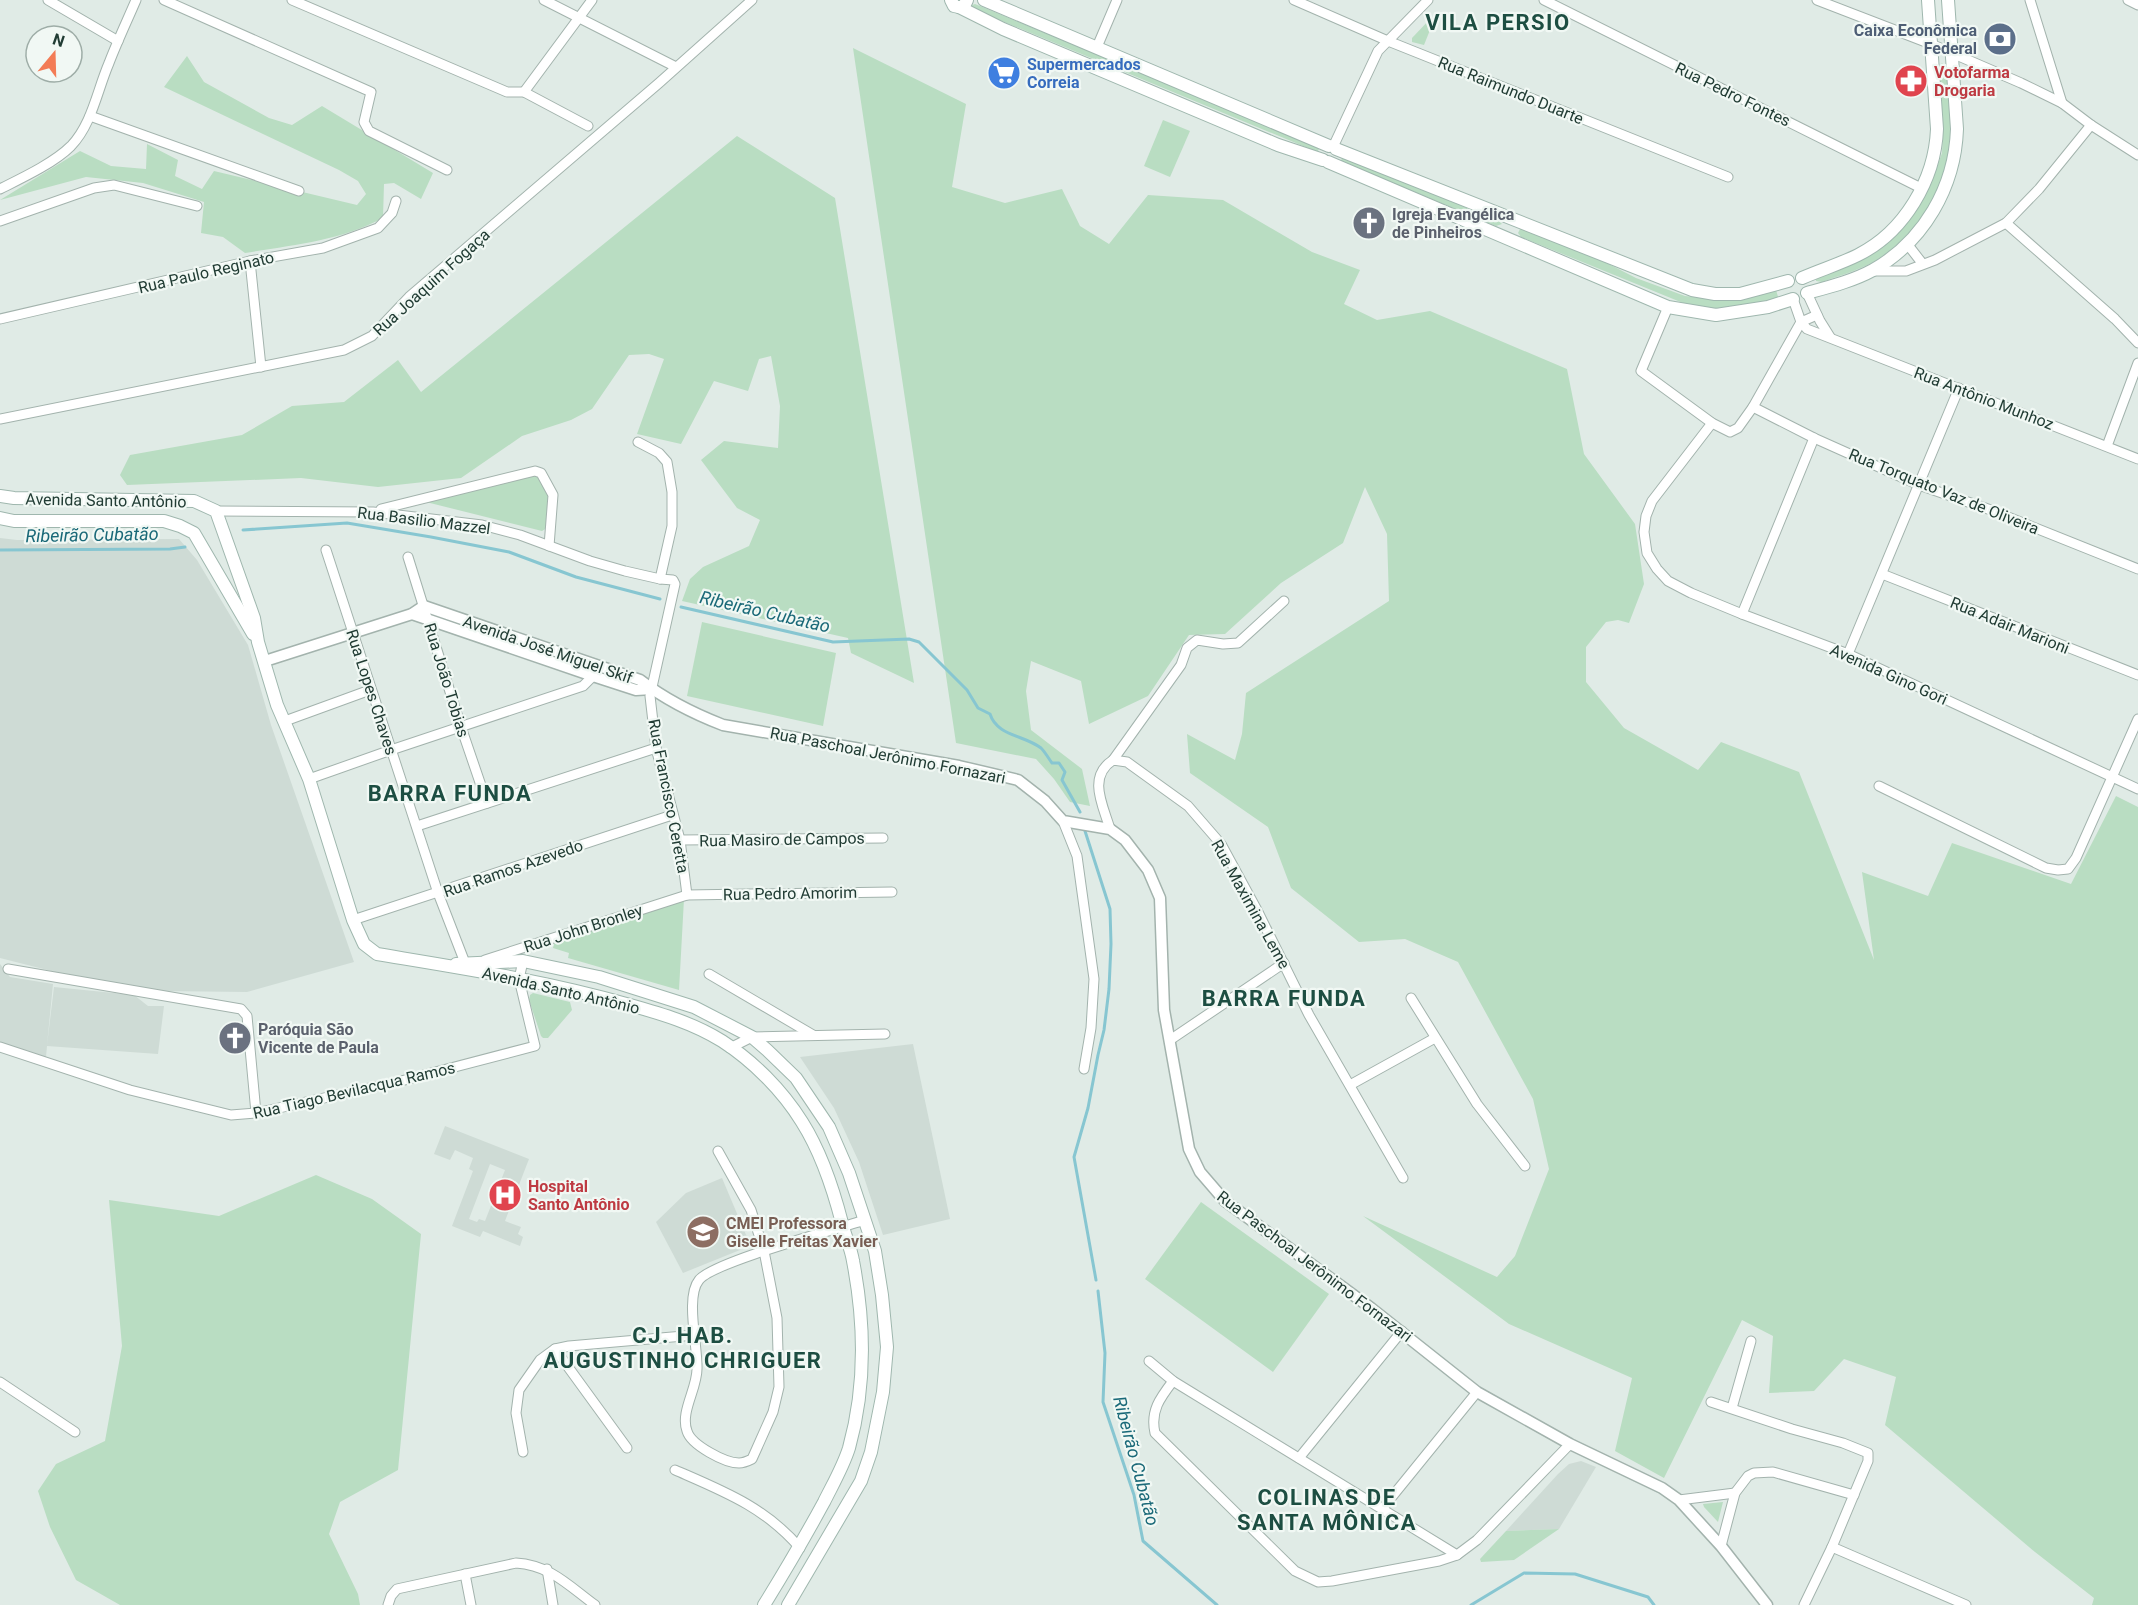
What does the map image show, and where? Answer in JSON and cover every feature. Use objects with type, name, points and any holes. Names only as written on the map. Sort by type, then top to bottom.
[{"type":"main road","points":[[939,0],[958,3],[1004,29],[1278,145],[1326,161],[1508,237],[1668,307],[1716,315],[1768,307],[1802,298],[1807,294],[1872,271],[1908,245],[1929,218],[1953,169],[1956,150],[1957,129],[1948,0]]},
{"type":"main road","points":[[984,0],[1515,221],[1692,290],[1715,294],[1740,294],[1788,281],[1794,277],[1802,278],[1857,255],[1878,243],[1896,227],[1910,208],[1933,164],[1937,146],[1928,0]]},
{"type":"main road","points":[[1326,161],[1333,161],[1337,157],[1333,147]]},
{"type":"main road","points":[[1508,237],[1515,221]]},
{"type":"main road","points":[[1802,278],[1808,286],[1807,294]]},
{"type":"main road","points":[[1788,281],[1786,292],[1792,299]]},
{"type":"main road","name":"Avenida Santo Antônio","points":[[0,496],[194,501],[216,511],[254,618],[258,642]]},
{"type":"main road","points":[[164,521],[165,501]]},
{"type":"main road","name":"Avenida Santo Antônio","points":[[0,518],[14,521],[164,521],[194,533],[258,642],[277,705],[309,779],[353,920],[364,944],[377,954],[446,966],[466,966],[594,995],[677,1019],[722,1041],[750,1063],[775,1085],[802,1122],[830,1183],[853,1260],[860,1313],[862,1358],[860,1397],[848,1450],[839,1473],[800,1548],[764,1605]]},
{"type":"main road","name":"Avenida Santo Antônio","points":[[466,966],[480,962],[523,961],[599,977],[682,1002],[752,1037],[796,1078],[829,1127],[849,1173],[875,1251],[887,1347],[883,1392],[871,1452],[861,1481],[788,1605]]},
{"type":"main road","points":[[830,1183],[849,1173]]},
{"type":"street","points":[[48,0],[118,41]]},
{"type":"street","points":[[1,187],[56,158],[70,147],[81,133],[90,116],[136,0]]},
{"type":"street","points":[[164,0],[371,92],[364,122],[369,131],[447,170]]},
{"type":"street","points":[[292,0],[507,92],[524,92],[588,126]]},
{"type":"street","points":[[544,0],[676,67]]},
{"type":"street","points":[[524,92],[592,0]]},
{"type":"street","name":"Rua Joaquim Fogaça","points":[[0,419],[344,350],[372,336],[409,297],[752,0]]},
{"type":"street","points":[[1097,47],[1117,0]]},
{"type":"street","name":"Rua Raimundo Duarte","points":[[1294,0],[1388,41],[1728,177]]},
{"type":"street","points":[[1333,147],[1378,51],[1428,0]]},
{"type":"street","name":"Rua Pedro Fontes","points":[[1544,0],[1922,188]]},
{"type":"street","points":[[1817,0],[1951,52],[2021,83],[2062,103],[2091,125],[2138,154]]},
{"type":"street","points":[[2030,0],[2062,103]]},
{"type":"street","points":[[2128,0],[2138,5]]},
{"type":"street","points":[[90,116],[298,191]]},
{"type":"street","points":[[1872,271],[1906,271],[1922,263],[1935,260],[2006,223],[2039,189],[2091,125]]},
{"type":"street","points":[[0,221],[94,188],[114,185],[196,206]]},
{"type":"street","name":"Rua Paulo Reginato","points":[[0,319],[250,261],[323,248],[378,228],[392,213],[396,201]]},
{"type":"street","points":[[2006,223],[2115,319],[2138,343]]},
{"type":"street","points":[[1908,245],[1922,263]]},
{"type":"street","points":[[250,261],[261,367]]},
{"type":"street","points":[[1807,294],[1830,337]]},
{"type":"street","points":[[1792,299],[1801,322]]},
{"type":"street","points":[[1668,307],[1641,371],[1726,431],[1734,431],[1753,407],[1801,322],[1817,315]]},
{"type":"street","name":"Rua Antônio Munhoz","points":[[1801,322],[1807,329],[2138,459]]},
{"type":"street","points":[[2107,446],[2138,363]]},
{"type":"street","points":[[1848,654],[1959,388]]},
{"type":"street","name":"Rua Torquato Vaz de Oliveira","points":[[1753,407],[1814,438],[1919,484],[2138,569]]},
{"type":"street","name":"Avenida Gino Gori","points":[[1712,423],[1652,501],[1646,516],[1644,532],[1647,553],[1668,581],[1742,614],[1848,654],[2138,789]]},
{"type":"street","points":[[1742,614],[1814,438]]},
{"type":"street","points":[[638,442],[659,453],[667,462],[672,492],[672,526],[660,579]]},
{"type":"street","points":[[373,512],[535,471],[541,474],[553,495],[549,546]]},
{"type":"street","name":"Rua Basilio Mazzel","points":[[216,511],[373,512],[482,525],[616,569],[660,579]]},
{"type":"street","name":"Rua Lopes Chaves","points":[[326,550],[438,893],[466,966]]},
{"type":"street","name":"Rua João Tobias","points":[[408,557],[461,727],[488,803]]},
{"type":"street","name":"Rua Adair Marioni","points":[[1882,574],[2138,675]]},
{"type":"street","name":"Rua Francisco Ceretta","points":[[660,579],[673,580],[675,584],[650,696],[656,748],[680,840],[687,895]]},
{"type":"street","points":[[1063,820],[1110,829],[1097,784],[1102,769],[1113,760],[1181,666],[1186,648],[1197,640],[1222,644],[1238,643],[1284,601]]},
{"type":"street","points":[[265,661],[412,614],[424,606]]},
{"type":"street","name":"Avenida José Miguel Skif","points":[[424,606],[640,680],[652,689]]},
{"type":"street","name":"Avenida José Miguel Skif","points":[[412,614],[636,690],[652,689]]},
{"type":"street","points":[[309,779],[583,686],[598,666]]},
{"type":"street","name":"Rua Paschoal Jerônimo Fornazari","points":[[652,689],[668,701],[723,725],[959,766],[1018,780],[1045,801],[1063,820]]},
{"type":"street","points":[[285,721],[370,690]]},
{"type":"street","points":[[1879,786],[2046,868],[2068,869],[2076,858],[2138,720]]},
{"type":"street","points":[[417,826],[656,748]]},
{"type":"street","name":"Rua Maximina Leme","points":[[1113,760],[1126,762],[1188,806],[1221,844],[1309,1015],[1403,1178]]},
{"type":"street","name":"Rua Ramos Azevedo","points":[[353,920],[672,815]]},
{"type":"street","points":[[1063,820],[1077,856],[1094,979],[1091,1028],[1084,1069]]},
{"type":"street","name":"Rua Paschoal Jerônimo Fornazari","points":[[1110,829],[1125,840],[1148,870],[1160,898],[1164,1010],[1189,1149],[1200,1172],[1225,1201],[1402,1331],[1478,1392],[1570,1444],[1662,1488],[1679,1500],[1721,1546],[1767,1605]]},
{"type":"street","name":"Rua Masiro de Campos","points":[[680,840],[883,838]]},
{"type":"street","name":"Rua Pedro Amorim","points":[[687,895],[892,892]]},
{"type":"street","name":"Rua John Bronley","points":[[480,962],[687,895]]},
{"type":"street","points":[[519,979],[523,961]]},
{"type":"street","points":[[1170,1040],[1284,963]]},
{"type":"street","points":[[8,969],[241,1010],[247,1016],[256,1113]]},
{"type":"street","points":[[709,974],[813,1035]]},
{"type":"street","name":"Rua Tiago Bevilacqua Ramos","points":[[0,1047],[130,1090],[191,1107],[231,1115],[256,1113],[401,1081],[535,1046],[519,979]]},
{"type":"street","points":[[1411,998],[1478,1104],[1525,1166]]},
{"type":"street","points":[[730,1048],[752,1037],[885,1034]]},
{"type":"street","points":[[1350,1085],[1435,1038]]},
{"type":"street","points":[[717,1151],[751,1210],[764,1251],[777,1318],[779,1366],[778,1387],[772,1412],[752,1459],[736,1463],[708,1451],[690,1439],[685,1422],[697,1370],[693,1293],[698,1280],[707,1273],[764,1251],[865,1220]]},
{"type":"street","points":[[1299,1458],[1402,1331]]},
{"type":"street","points":[[523,1452],[516,1413],[519,1390],[540,1360],[555,1349],[695,1335]]},
{"type":"street","points":[[1732,1408],[1751,1341]]},
{"type":"street","points":[[555,1349],[627,1448]]},
{"type":"street","points":[[1149,1361],[1173,1381],[1457,1555]]},
{"type":"street","points":[[1173,1381],[1155,1407],[1153,1422],[1155,1433],[1295,1571],[1318,1582],[1439,1561],[1457,1555],[1477,1540],[1570,1444]]},
{"type":"street","points":[[0,1382],[75,1432]]},
{"type":"street","points":[[1382,1509],[1478,1392]]},
{"type":"street","points":[[1711,1402],[1866,1450],[1869,1456],[1832,1547],[1804,1605]]},
{"type":"street","points":[[675,1470],[724,1491],[758,1509],[784,1530],[800,1548]]},
{"type":"street","points":[[1721,1546],[1735,1492],[1748,1476],[1773,1472],[1854,1495]]},
{"type":"street","points":[[1679,1500],[1735,1492]]},
{"type":"street","points":[[1832,1547],[1966,1605]]},
{"type":"street","points":[[388,1605],[397,1589],[516,1563],[531,1564],[547,1569],[595,1605]]},
{"type":"street","points":[[547,1569],[553,1605]]},
{"type":"street","points":[[465,1574],[471,1605]]},
{"type":"shaded area","points":[[0,538],[17,540],[179,539],[197,560],[248,645],[271,725],[354,962],[247,992],[160,991],[75,977],[0,958]]},
{"type":"shaded area","points":[[0,964],[10,977],[53,984],[47,1045],[54,987],[134,995],[148,1006],[164,1006],[158,1054],[47,1046],[46,1057],[0,1042]]},
{"type":"shaded area","points":[[913,1044],[950,1219],[883,1235],[859,1162],[834,1108],[800,1057]]},
{"type":"shaded area","name":"Hospital Santo Antônio","points":[[445,1126],[529,1159],[505,1221],[521,1227],[518,1234],[523,1237],[520,1246],[483,1231],[480,1237],[452,1226],[473,1171],[469,1169],[473,1158],[455,1150],[450,1160],[434,1154]],"holes":[[[490,1164],[505,1170],[485,1221],[479,1219],[477,1222],[469,1219]]]},
{"type":"shaded area","name":"CMEI Professora Giselle Freitas Xavier","points":[[722,1178],[749,1242],[740,1250],[683,1273],[656,1222],[686,1193]]},
{"type":"shaded area","points":[[1581,1461],[1596,1467],[1559,1529],[1506,1531],[1558,1474],[1569,1464]]},
{"type":"green space","points":[[975,4],[1320,147],[1318,151],[1315,151],[973,9],[972,5]]},
{"type":"green space","points":[[1431,18],[1434,20],[1424,45],[1412,42],[1412,38]]},
{"type":"green space","points":[[853,48],[966,104],[952,187],[1005,203],[1062,189],[1080,226],[1109,244],[1148,195],[1223,200],[1312,252],[1360,270],[1344,304],[1377,320],[1430,311],[1567,369],[1584,454],[1635,524],[1644,584],[1629,623],[1618,620],[1606,622],[1586,647],[1586,682],[1624,728],[1698,770],[1721,742],[1799,772],[1874,960],[1862,872],[1928,896],[1952,843],[2071,884],[2116,796],[2138,807],[2138,1605],[2092,1605],[2094,1598],[2035,1552],[1885,1425],[1896,1377],[1844,1359],[1814,1391],[1769,1393],[1773,1336],[1742,1320],[1664,1478],[1615,1451],[1632,1378],[1509,1324],[1363,1216],[1497,1277],[1515,1256],[1549,1169],[1533,1099],[1458,962],[1405,939],[1359,942],[1291,888],[1268,827],[1190,773],[1187,734],[1235,760],[1242,734],[1246,693],[1389,601],[1387,534],[1365,487],[1343,543],[1281,583],[1225,634],[1189,635],[1148,696],[1089,724],[1081,681],[1031,661],[1026,691],[1031,730],[1082,769],[1090,806],[1070,802],[1036,759],[956,743]]},
{"type":"green space","points":[[187,56],[204,82],[269,118],[292,125],[322,106],[433,173],[421,199],[394,183],[384,184],[383,218],[367,226],[333,237],[245,253],[223,237],[201,233],[204,202],[143,183],[86,177],[0,200],[80,151],[111,166],[146,169],[147,144],[178,160],[175,176],[202,189],[214,171],[357,205],[366,194],[358,181],[164,87]]},
{"type":"green space","points":[[1942,63],[1946,66],[1949,91],[1950,142],[1942,181],[1928,209],[1909,233],[1886,254],[1854,271],[1822,282],[1816,281],[1816,277],[1859,259],[1920,203],[1932,181],[1942,153],[1943,135],[1938,67]]},
{"type":"green space","points":[[1163,120],[1190,131],[1170,177],[1144,166]]},
{"type":"green space","points":[[737,136],[835,198],[914,683],[851,653],[848,638],[682,601],[690,579],[703,567],[749,546],[760,520],[737,508],[701,460],[724,441],[778,448],[780,406],[771,356],[759,359],[748,391],[714,381],[681,444],[637,434],[664,359],[649,354],[629,355],[592,409],[571,420],[522,436],[461,478],[378,487],[301,478],[127,485],[120,475],[130,455],[242,435],[292,406],[344,402],[398,360],[421,392]]},
{"type":"green space","points":[[1342,157],[1502,224],[1496,226],[1341,161]]},
{"type":"green space","points":[[1524,228],[1597,258],[1636,278],[1685,296],[1721,300],[1776,290],[1779,300],[1716,309],[1683,303],[1521,237],[1518,233]]},
{"type":"green space","points":[[530,474],[544,483],[549,497],[547,528],[542,531],[426,502],[498,485]]},
{"type":"green space","points":[[702,622],[836,653],[823,726],[687,696]]},
{"type":"green space","points":[[684,899],[679,990],[568,958],[569,953],[553,948],[555,940]]},
{"type":"green space","points":[[533,993],[570,1002],[572,1010],[548,1038],[541,1036],[529,1000]]},
{"type":"green space","points":[[316,1175],[372,1199],[421,1234],[398,1470],[340,1502],[329,1534],[358,1594],[360,1605],[120,1605],[76,1580],[50,1527],[38,1491],[56,1464],[105,1441],[122,1346],[109,1200],[219,1216]]},
{"type":"green space","points":[[1201,1202],[1329,1294],[1273,1372],[1145,1279]]},
{"type":"green space","points":[[1723,1502],[1718,1522],[1703,1504]]},
{"type":"green space","points":[[1559,1529],[1514,1560],[1481,1562],[1480,1559],[1506,1531]]},
{"type":"waterway","name":"Ribeirão Cubatão","points":[[243,530],[347,523],[509,552],[576,577],[660,599]]},
{"type":"waterway","name":"Ribeirão Cubatão","points":[[0,550],[185,547]]},
{"type":"waterway","name":"Ribeirão Cubatão","points":[[681,607],[833,642],[909,639],[919,642],[967,690],[978,708],[990,714],[999,727],[1041,748],[1052,763],[1059,763],[1065,772],[1062,780],[1080,812]]},
{"type":"waterway","points":[[1085,831],[1110,909],[1111,944],[1104,1030],[1088,1108],[1074,1157],[1096,1280]]},
{"type":"waterway","name":"Ribeirão Cubatão","points":[[1098,1291],[1105,1353],[1103,1402],[1134,1495],[1143,1541],[1217,1605]]},
{"type":"waterway","name":"Ribeirão Cubatão","points":[[1471,1605],[1524,1573],[1575,1574],[1648,1597],[1654,1605]]},
{"type":"place","name":"Caixa Econômica Federal","points":[[2000,39]]},
{"type":"place","name":"Supermercados Correia","points":[[1004,73]]},
{"type":"place","name":"Votofarma Drogaria","points":[[1911,81]]},
{"type":"place","name":"Igreja Evangélica de Pinheiros","points":[[1369,223]]},
{"type":"place","name":"Paróquia São Vicente de Paula","points":[[235,1038]]},
{"type":"place","name":"Hospital Santo Antônio","points":[[505,1195]]},
{"type":"place","name":"CMEI Professora Giselle Freitas Xavier","points":[[703,1232]]},
{"type":"district","name":"VILA PERSIO","points":[[1498,22]]},
{"type":"district","name":"BARRA FUNDA","points":[[450,793]]},
{"type":"district","name":"BARRA FUNDA","points":[[1284,998]]},
{"type":"district","name":"CJ. HAB. AUGUSTINHO CHRIGUER","points":[[683,1348]]},
{"type":"district","name":"COLINAS DE SANTA MÔNICA","points":[[1327,1510]]}]
